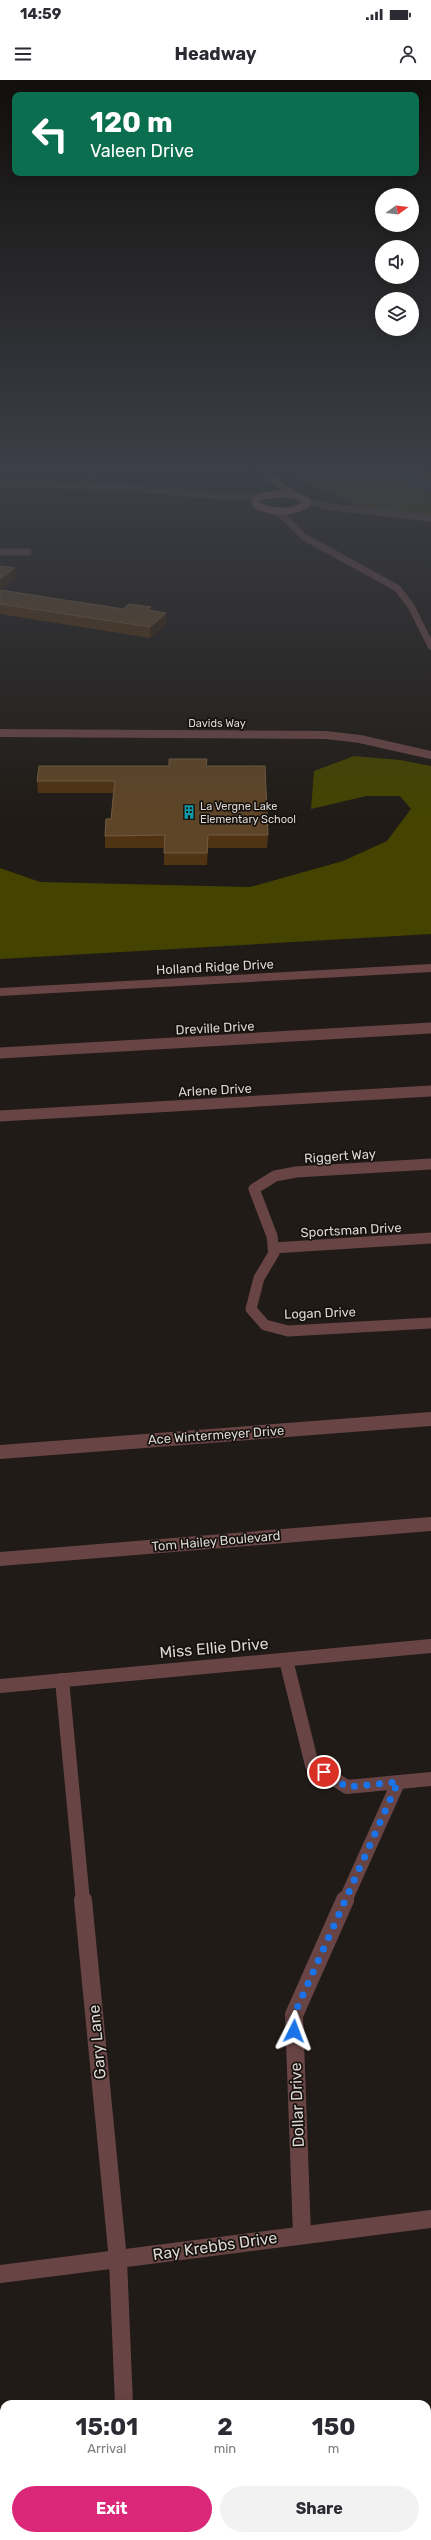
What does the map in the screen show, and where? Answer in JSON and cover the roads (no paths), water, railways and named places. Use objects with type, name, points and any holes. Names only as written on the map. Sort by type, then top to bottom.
[{"type":"street","points":[[393,586],[397,588],[411,606],[431,646]]},
{"type":"street","name":"Davids Way","points":[[0,733],[326,735],[360,739],[431,755]]},
{"type":"street","name":"Holland Ridge Drive","points":[[0,992],[431,968]]},
{"type":"street","name":"Dreville Drive","points":[[0,1053],[431,1028]]},
{"type":"street","name":"Arlene Drive","points":[[0,1116],[431,1091]]},
{"type":"street","name":"Riggert Way","points":[[273,1248],[273,1237],[255,1202],[254,1189],[275,1176],[296,1172],[431,1164]]},
{"type":"street","name":"Sportsman Drive","points":[[273,1248],[431,1238]]},
{"type":"street","name":"Logan Drive","points":[[273,1248],[274,1254],[264,1268],[253,1294],[251,1310],[265,1325],[288,1331],[431,1323]]},
{"type":"street","name":"Ace Wintermeyer Drive","points":[[0,1452],[431,1419]]},
{"type":"street","name":"Tom Hailey Boulevard","points":[[0,1559],[431,1524]]},
{"type":"street","name":"Miss Ellie Drive","points":[[0,1686],[431,1646]]},
{"type":"street","points":[[286,1660],[312,1765],[347,1787],[431,1779]]},
{"type":"street","name":"Gary Lane","points":[[62,1680],[118,2260],[124,2400]]},
{"type":"street","name":"Dollar Drive","points":[[302,2235],[294,2015],[398,1782]]},
{"type":"street","name":"Ray Krebbs Drive","points":[[0,2274],[431,2220]]},
{"type":"place","name":"La Vergne Lake Elementary School","points":[[189,812]]}]
